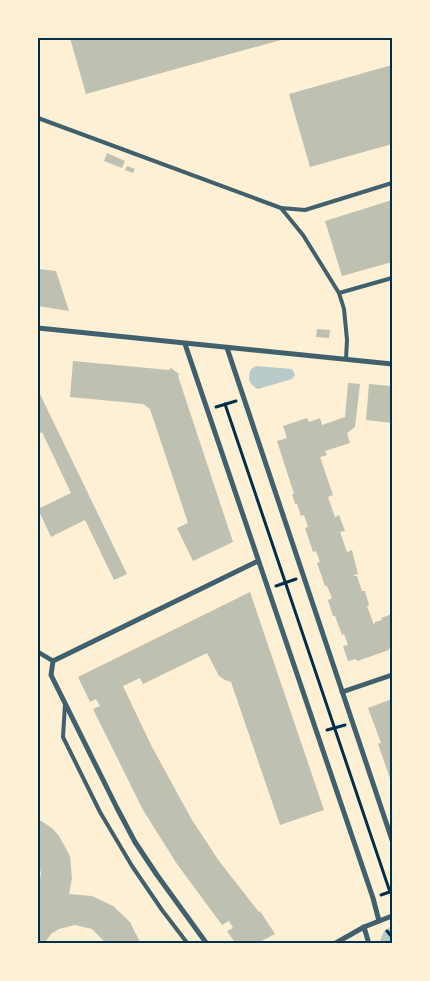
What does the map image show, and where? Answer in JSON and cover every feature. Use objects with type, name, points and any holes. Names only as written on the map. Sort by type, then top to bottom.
[{"type":"street","points":[[38,328],[392,364]]},
{"type":"street","points":[[185,344],[373,898],[379,921]]},
{"type":"street","points":[[228,348],[392,840]]},
{"type":"street","points":[[53,661],[258,561]]},
{"type":"street","points":[[38,652],[53,661]]},
{"type":"street","points":[[53,661],[51,675],[135,842],[207,944]]},
{"type":"street","points":[[342,692],[392,675]]},
{"type":"street","points":[[334,944],[364,927],[392,916]]},
{"type":"street","points":[[364,927],[368,944]]},
{"type":"lane","points":[[38,118],[281,208],[305,210],[392,183]]},
{"type":"lane","points":[[281,208],[303,235],[339,293],[344,309],[347,340],[346,360]]},
{"type":"lane","points":[[339,293],[392,278]]},
{"type":"lane","points":[[65,704],[63,737],[100,812],[132,866],[188,944]]},
{"type":"path","points":[[213,408],[238,400]]},
{"type":"path","points":[[225,404],[391,892],[377,896]]},
{"type":"path","points":[[273,587],[299,578]]},
{"type":"path","points":[[322,732],[348,724]]},
{"type":"path","points":[[387,931],[392,937]]},
{"type":"shaded area","points":[[256,366],[292,369],[295,375],[292,379],[258,389],[251,383],[249,378],[251,369]]},
{"type":"shaded area","points":[[392,926],[392,943],[379,943],[384,931]]},
{"type":"building","points":[[70,38],[288,38],[86,94]]},
{"type":"building","points":[[392,65],[392,144],[310,167],[289,94]]},
{"type":"building","points":[[107,153],[125,161],[122,168],[104,161]]},
{"type":"building","points":[[127,166],[135,169],[133,173],[125,170]]},
{"type":"building","points":[[392,200],[392,262],[342,276],[325,221]]},
{"type":"building","points":[[38,269],[56,271],[69,311],[38,306]]},
{"type":"building","points":[[317,329],[330,330],[329,338],[316,337]]},
{"type":"building","points":[[73,361],[169,370],[171,368],[179,374],[178,376],[233,542],[193,561],[177,528],[188,523],[150,409],[143,404],[70,397]]},
{"type":"building","points":[[348,383],[360,384],[355,427],[347,433],[350,443],[325,451],[327,455],[320,457],[333,495],[328,497],[335,517],[339,515],[345,531],[340,532],[347,552],[352,550],[358,574],[354,576],[357,576],[362,591],[365,591],[369,605],[367,606],[374,625],[375,622],[382,620],[381,618],[392,614],[392,647],[389,650],[357,661],[356,659],[348,661],[343,646],[348,645],[335,616],[333,616],[328,600],[332,598],[327,586],[325,586],[317,563],[320,562],[316,551],[313,552],[305,528],[308,527],[304,515],[301,516],[297,504],[295,504],[292,494],[294,494],[277,441],[287,438],[283,426],[307,418],[309,422],[320,418],[322,425],[345,417]]},
{"type":"building","points":[[369,384],[392,386],[392,423],[366,420]]},
{"type":"building","points":[[38,390],[127,574],[114,580],[85,520],[51,537],[38,509],[71,493],[42,432],[38,434]]},
{"type":"building","points":[[250,592],[324,810],[280,825],[231,682],[219,676],[207,653],[143,684],[140,678],[123,686],[151,745],[192,820],[219,861],[260,911],[275,934],[256,944],[236,944],[227,931],[233,928],[229,921],[222,925],[177,864],[143,810],[93,709],[100,706],[96,699],[90,702],[78,677]]},
{"type":"building","points":[[392,699],[392,784],[378,744],[381,743],[368,708]]},
{"type":"building","points":[[38,819],[52,828],[59,836],[70,856],[72,878],[69,894],[92,896],[113,906],[130,922],[141,944],[107,944],[92,929],[75,925],[59,929],[51,934],[44,944],[38,944],[38,889],[41,874],[38,859]]}]
